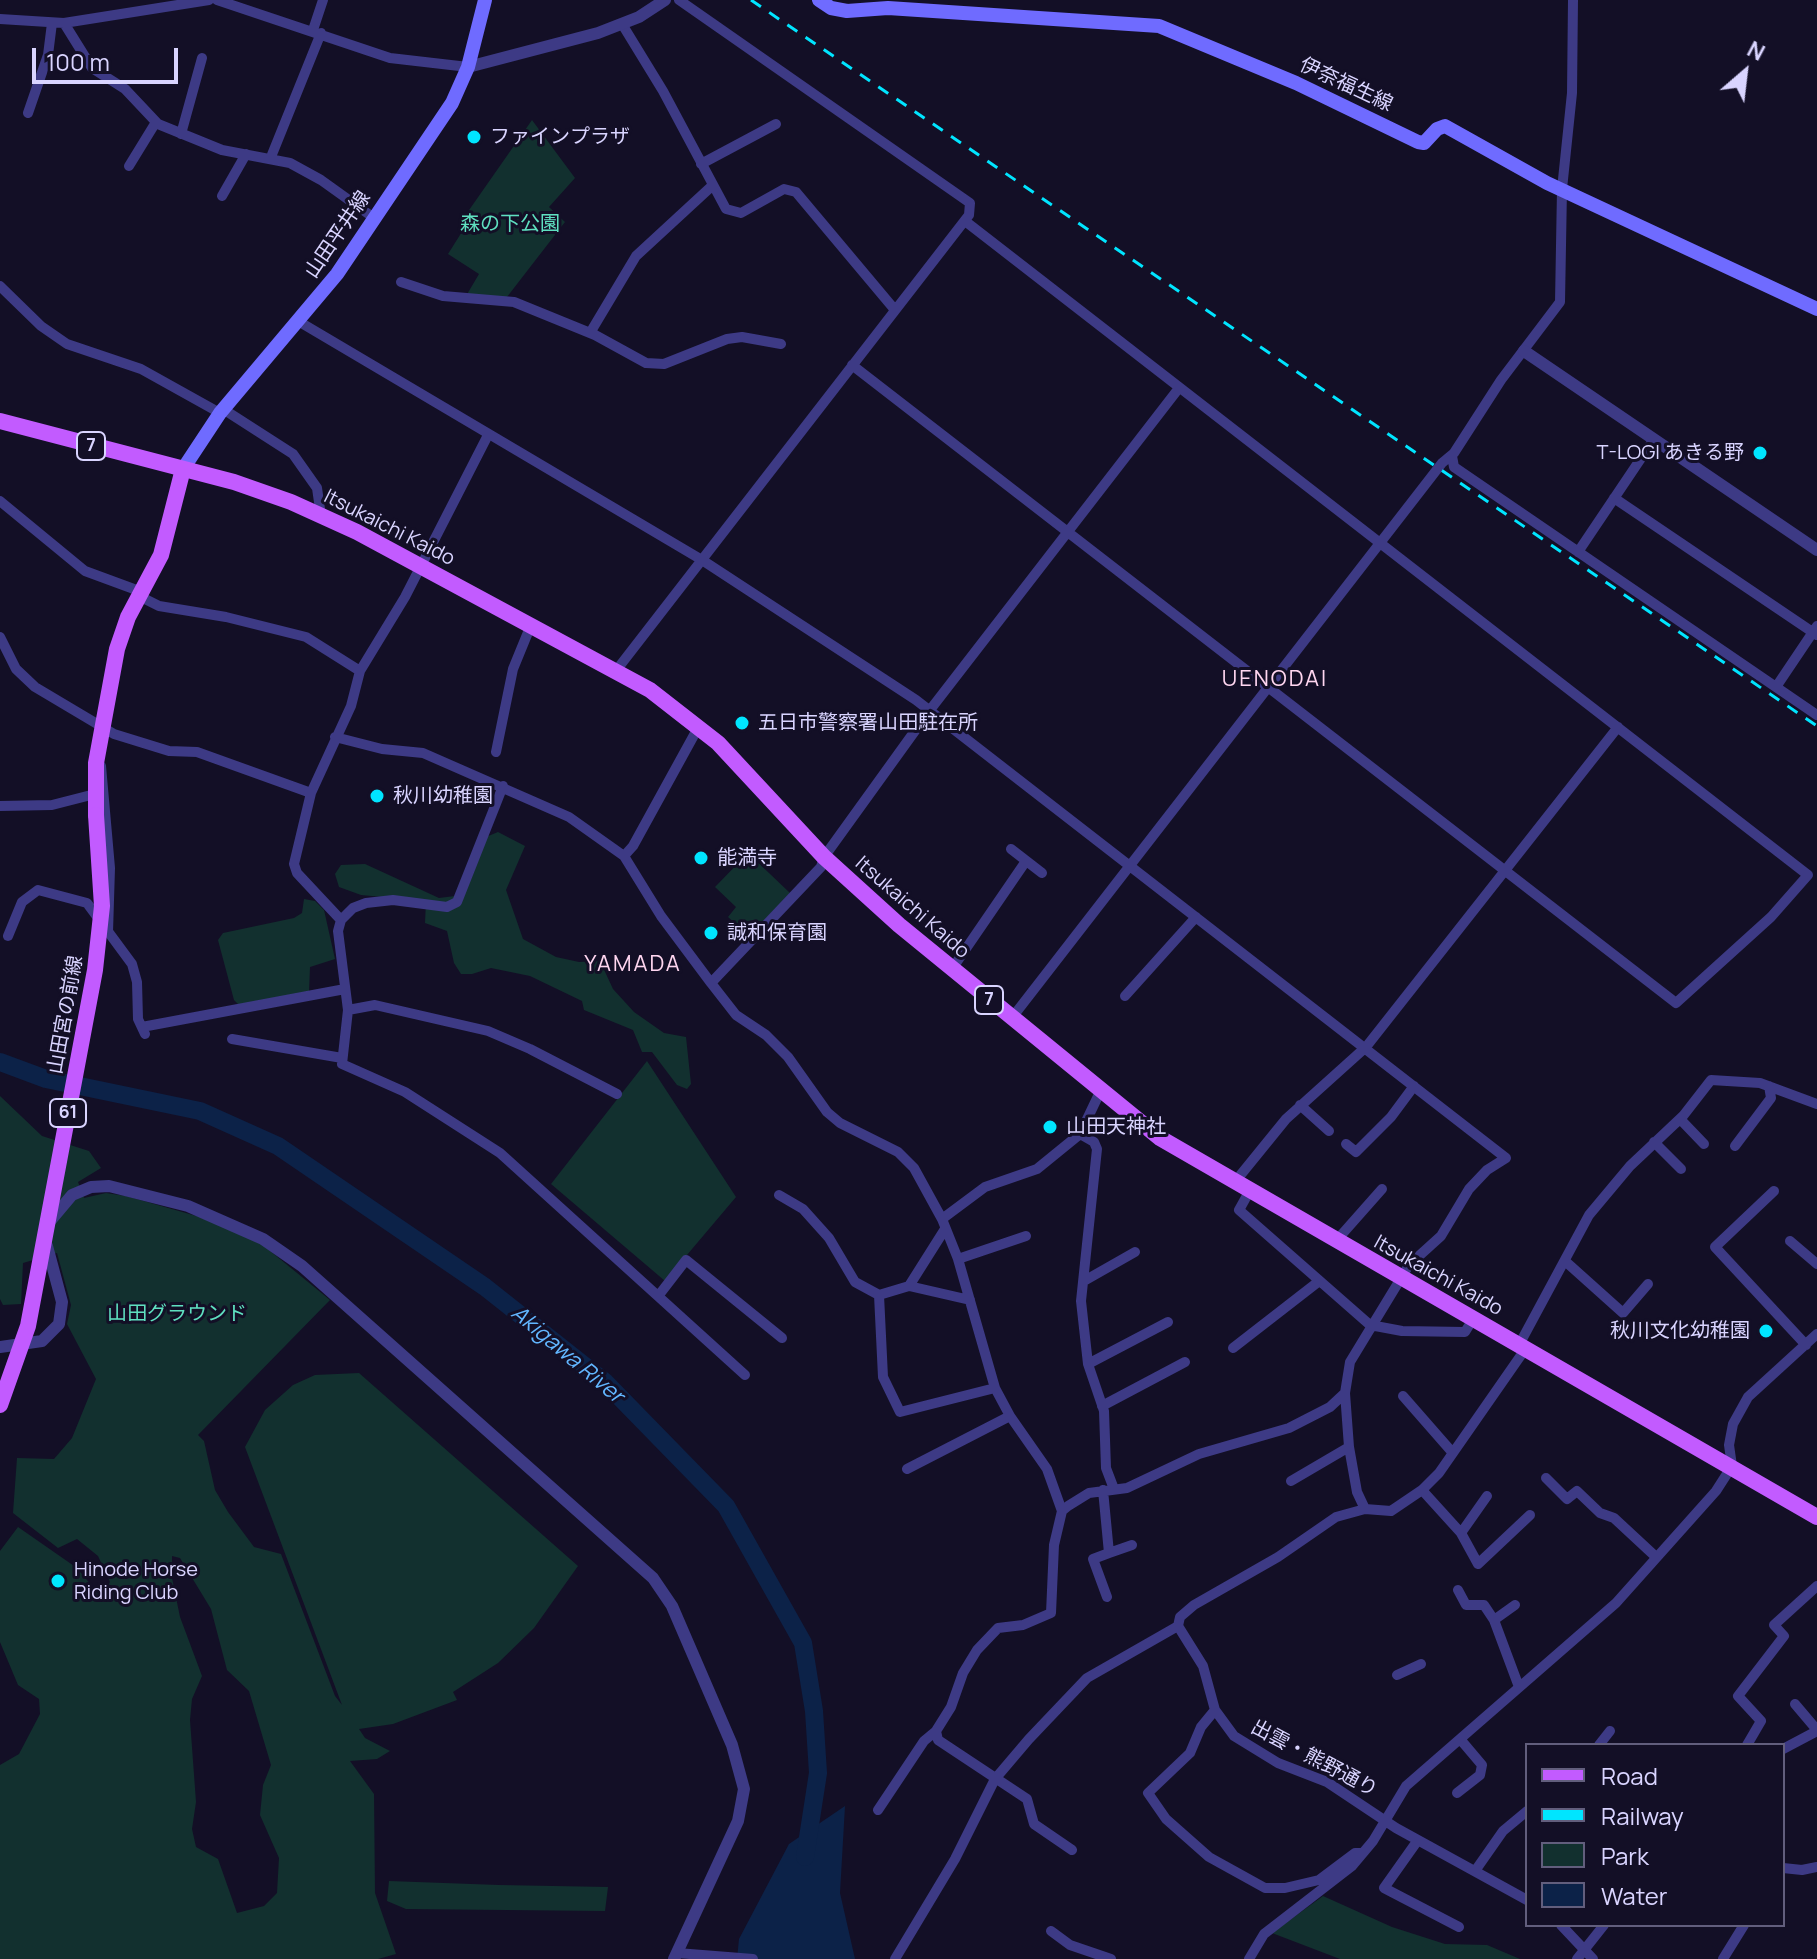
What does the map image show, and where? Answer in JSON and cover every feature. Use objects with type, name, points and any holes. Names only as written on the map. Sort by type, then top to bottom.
[{"type":"main road","name":"山田平井線","points":[[183,469],[222,411],[337,274],[452,103],[468,67],[485,0]]},
{"type":"main road","name":"伊奈福生線","points":[[819,0],[831,8],[847,11],[888,8],[1159,26],[1319,93],[1418,142],[1424,143],[1437,129],[1445,126],[1562,189],[1817,309]]},
{"type":"main road","name":"Itsukaichi Kaido","points":[[0,421],[259,490],[321,516],[420,565],[650,690],[699,726],[824,857],[1011,1019],[1160,1138],[1817,1517]]},
{"type":"main road","name":"61","points":[[95,794],[101,726],[120,638],[161,555],[183,469]]},
{"type":"main road","name":"山田宮の前線","points":[[0,1405],[28,1326],[98,955],[102,896],[95,794]]},
{"type":"street","points":[[0,19],[64,23],[209,0]]},
{"type":"street","points":[[217,0],[390,58],[468,67],[546,48],[622,24],[665,0]]},
{"type":"street","points":[[271,157],[317,32],[323,0]]},
{"type":"street","points":[[615,672],[965,221],[970,203],[679,0]]},
{"type":"street","points":[[1011,1019],[1380,543],[1452,456],[1562,297],[1562,189],[1572,93],[1573,0]]},
{"type":"street","points":[[28,113],[48,55],[52,23]]},
{"type":"street","points":[[64,23],[92,68],[125,89],[156,122],[222,150],[271,157],[321,180],[374,218]]},
{"type":"street","points":[[622,24],[726,209],[741,213],[784,189],[796,192],[895,310]]},
{"type":"street","points":[[181,134],[202,58]]},
{"type":"street","points":[[129,166],[156,122]]},
{"type":"street","points":[[701,164],[776,124]]},
{"type":"street","points":[[222,196],[246,154]]},
{"type":"street","points":[[590,333],[636,256],[713,185]]},
{"type":"street","points":[[852,365],[1676,1003],[1771,917],[1808,875],[965,221]]},
{"type":"street","points":[[401,282],[443,296],[514,302],[590,333],[646,363],[664,364],[727,339],[742,337],[781,344]]},
{"type":"street","points":[[0,286],[41,326],[67,344],[141,369],[222,411],[293,454],[317,488],[321,516]]},
{"type":"street","points":[[298,321],[702,560],[930,710],[1506,1158],[1487,1170],[1465,1193],[1441,1236],[1424,1248],[1400,1277],[1350,1362],[1345,1393],[1349,1447],[1357,1492],[1365,1509]]},
{"type":"street","points":[[1524,351],[1816,548]]},
{"type":"street","points":[[711,983],[821,867],[824,857],[930,710],[1179,388]]},
{"type":"street","points":[[341,920],[297,873],[294,864],[311,793],[351,706],[360,671],[405,597],[488,435]]},
{"type":"street","points":[[1578,552],[1654,439]]},
{"type":"street","points":[[1452,456],[1454,467],[1817,715]]},
{"type":"street","points":[[1614,498],[1816,631],[1776,687]]},
{"type":"street","points":[[0,501],[85,571],[140,594],[159,606],[226,617],[306,637],[360,671]]},
{"type":"street","points":[[496,752],[513,669],[531,625]]},
{"type":"street","points":[[0,637],[16,669],[35,687],[101,726],[169,751],[197,752],[311,793]]},
{"type":"street","points":[[624,856],[633,846],[699,726]]},
{"type":"street","points":[[1473,1319],[1465,1332],[1402,1331],[1370,1325],[1239,1210],[1242,1188],[1262,1146],[1300,1105],[1366,1047],[1618,727]]},
{"type":"street","points":[[335,737],[382,749],[423,753],[569,817],[624,856],[661,916],[736,1015],[766,1035],[788,1057],[827,1112],[907,1160],[944,1224],[958,1259],[995,1388],[1010,1416],[1047,1469],[1062,1511],[1054,1545],[1051,1613],[1023,1625],[998,1628],[991,1634],[963,1673],[951,1707],[936,1731],[924,1741],[878,1810]]},
{"type":"street","points":[[96,763],[103,767],[106,800],[110,868],[108,933]]},
{"type":"street","points":[[503,786],[457,902],[447,907],[393,900],[366,903],[353,908],[341,920],[338,931],[348,1010],[343,1067],[405,1092],[500,1153],[745,1375]]},
{"type":"street","points":[[0,806],[52,805],[95,794]]},
{"type":"street","points":[[1011,849],[1042,873]]},
{"type":"street","points":[[952,969],[1026,861]]},
{"type":"street","points":[[8,936],[22,902],[38,890],[87,903],[132,964],[144,1030],[345,989]]},
{"type":"street","points":[[1125,996],[1196,917]]},
{"type":"street","points":[[348,1010],[375,1005],[488,1031],[617,1094]]},
{"type":"street","points":[[232,1039],[342,1058]]},
{"type":"street","points":[[895,1959],[955,1859],[995,1779],[1087,1678],[1178,1626],[1180,1617],[1194,1605],[1278,1557],[1336,1517],[1365,1509],[1391,1511],[1422,1490],[1452,1452],[1522,1346],[1589,1215],[1630,1166],[1680,1119],[1711,1080],[1769,1086],[1817,1104]]},
{"type":"street","points":[[1346,1144],[1356,1152],[1391,1117],[1414,1086]]},
{"type":"street","points":[[1735,1146],[1771,1098],[1769,1086]]},
{"type":"street","points":[[909,1286],[944,1224],[985,1187],[1037,1169],[1080,1134],[1100,1092]]},
{"type":"street","points":[[1300,1105],[1329,1131]]},
{"type":"street","points":[[1680,1119],[1704,1144]]},
{"type":"street","points":[[1080,1134],[1094,1142],[1097,1149],[1081,1301],[1088,1364],[1102,1406],[1109,1489],[1109,1553]]},
{"type":"street","points":[[1654,1142],[1681,1169]]},
{"type":"street","points":[[0,1347],[42,1341],[59,1324],[62,1302],[49,1263],[47,1237],[53,1215],[72,1195],[91,1187],[109,1186],[188,1206],[263,1239],[302,1266],[640,1565],[672,1606],[732,1745],[744,1789],[738,1821],[679,1955],[753,1959]]},
{"type":"street","points":[[1336,1241],[1382,1189]]},
{"type":"street","points":[[1774,1191],[1715,1247],[1806,1345]]},
{"type":"street","points":[[779,1195],[803,1209],[829,1238],[855,1282],[879,1295],[909,1286],[970,1300]]},
{"type":"street","points":[[958,1259],[1026,1236]]},
{"type":"street","points":[[1790,1241],[1817,1264]]},
{"type":"street","points":[[1084,1281],[1135,1252]]},
{"type":"street","points":[[659,1295],[686,1260],[782,1338]]},
{"type":"street","points":[[1565,1261],[1623,1313],[1648,1284]]},
{"type":"street","points":[[1233,1348],[1318,1282]]},
{"type":"street","points":[[879,1295],[883,1377],[900,1412],[995,1388]]},
{"type":"street","points":[[1088,1364],[1168,1322]]},
{"type":"street","points":[[1249,1959],[1264,1934],[1352,1866],[1406,1786],[1616,1603],[1716,1491],[1732,1466],[1729,1445],[1740,1408],[1758,1386],[1817,1334]]},
{"type":"street","points":[[1102,1406],[1185,1362]]},
{"type":"street","points":[[1062,1511],[1082,1497],[1109,1489],[1127,1488],[1199,1454],[1289,1428],[1330,1407],[1345,1393]]},
{"type":"street","points":[[1403,1396],[1452,1452]]},
{"type":"street","points":[[907,1469],[1010,1416]]},
{"type":"street","points":[[1291,1481],[1349,1447]]},
{"type":"street","points":[[1546,1478],[1567,1499],[1577,1491],[1600,1513],[1614,1518],[1656,1557]]},
{"type":"street","points":[[1422,1490],[1461,1533],[1478,1564],[1530,1515]]},
{"type":"street","points":[[1461,1533],[1487,1496]]},
{"type":"street","points":[[1107,1597],[1093,1559],[1132,1545]]},
{"type":"street","points":[[1748,1743],[1761,1721],[1738,1696],[1784,1636],[1774,1625],[1817,1586]]},
{"type":"street","points":[[1458,1590],[1466,1605],[1484,1605],[1494,1620],[1519,1687]]},
{"type":"street","points":[[1494,1620],[1515,1605]]},
{"type":"street","name":"出雲・熊野通り","points":[[1178,1626],[1203,1666],[1215,1710],[1242,1742],[1278,1763],[1327,1782],[1372,1809],[1384,1821],[1525,1899]]},
{"type":"street","points":[[1397,1675],[1421,1664]]},
{"type":"street","points":[[1785,1748],[1817,1730],[1795,1704]]},
{"type":"street","points":[[1215,1710],[1201,1727],[1190,1753],[1148,1793],[1166,1819],[1209,1857],[1265,1888],[1285,1888],[1319,1880],[1355,1853],[1363,1853]]},
{"type":"street","points":[[936,1731],[938,1740],[1027,1799],[1034,1824],[1072,1850]]},
{"type":"street","points":[[1601,1743],[1610,1731]]},
{"type":"street","points":[[1457,1793],[1480,1775],[1482,1765],[1460,1739]]},
{"type":"street","points":[[1475,1871],[1503,1831],[1525,1813]]},
{"type":"street","points":[[1418,1840],[1384,1888],[1459,1927]]},
{"type":"street","points":[[1785,1868],[1802,1870],[1817,1867]]},
{"type":"street","points":[[1563,1927],[1593,1959]]},
{"type":"street","points":[[1577,1959],[1602,1927]]},
{"type":"street","points":[[1723,1959],[1743,1927]]},
{"type":"street","points":[[1051,1931],[1070,1945],[1097,1957],[1111,1959]]},
{"type":"green space","name":"森の下公園","points":[[532,120],[575,178],[549,207],[565,222],[507,297],[466,296],[479,274],[448,254],[465,227],[460,223]]},
{"type":"green space","points":[[498,832],[525,846],[506,890],[523,939],[556,957],[579,962],[600,961],[613,989],[634,1012],[664,1033],[686,1037],[691,1084],[687,1089],[677,1085],[652,1052],[642,1052],[633,1030],[584,1010],[582,1001],[530,976],[491,968],[461,974],[454,963],[447,931],[425,923],[426,901],[361,895],[339,887],[335,874],[341,865],[365,864],[439,898],[455,896],[486,837]]},
{"type":"green space","points":[[748,853],[790,893],[749,936],[728,917],[736,907],[715,887]]},
{"type":"green space","points":[[304,899],[315,901],[324,910],[335,959],[310,967],[309,993],[241,1007],[234,1000],[218,940],[223,933],[294,918],[302,913]]},
{"type":"green space","points":[[647,1061],[736,1197],[665,1281],[551,1184]]},
{"type":"green space","name":"山田グラウンド","points":[[0,1096],[42,1136],[89,1151],[101,1168],[78,1182],[84,1198],[106,1193],[126,1196],[200,1217],[258,1241],[330,1300],[198,1435],[204,1441],[215,1490],[228,1512],[254,1547],[281,1554],[335,1696],[342,1705],[245,1447],[265,1410],[293,1385],[315,1375],[359,1373],[578,1566],[534,1628],[498,1663],[453,1692],[457,1700],[393,1724],[359,1729],[365,1738],[390,1751],[377,1759],[350,1761],[374,1794],[375,1893],[396,1954],[378,1959],[0,1959],[0,1765],[19,1754],[40,1714],[39,1699],[18,1685],[0,1642],[0,1551],[18,1527],[77,1568],[101,1597],[110,1582],[98,1556],[77,1539],[58,1548],[13,1513],[17,1458],[54,1459],[72,1438],[96,1379],[67,1324],[71,1305],[57,1253],[23,1263],[21,1304],[3,1305],[0,1299]],"holes":[[[172,1556],[180,1558],[211,1609],[227,1670],[249,1691],[271,1765],[263,1785],[260,1815],[279,1858],[277,1893],[264,1906],[237,1913],[218,1859],[196,1847],[192,1829],[196,1802],[190,1720],[192,1699],[202,1676],[180,1617],[172,1578]]]},
{"type":"green space","points":[[389,1881],[608,1887],[605,1911],[406,1909],[387,1901]]},
{"type":"green space","points":[[1323,1896],[1392,1927],[1445,1944],[1487,1945],[1520,1959],[1340,1959],[1272,1933]]},
{"type":"water","points":[[845,1806],[840,1893],[855,1959],[737,1959],[739,1939],[789,1844]]},
{"type":"waterway","name":"Akigawa River","points":[[0,1062],[46,1079],[200,1111],[278,1146],[485,1287],[605,1382],[726,1506],[803,1643],[814,1711],[818,1773],[805,1857]]},
{"type":"railway","points":[[751,0],[1817,726]]},
{"type":"place","name":"ファインプラザ","points":[[474,137]]},
{"type":"place","name":"T-LOGI あきる野","points":[[1760,453]]},
{"type":"place","name":"五日市警察署山田駐在所","points":[[742,723]]},
{"type":"place","name":"秋川幼稚園","points":[[377,796]]},
{"type":"place","name":"能満寺","points":[[701,858]]},
{"type":"place","name":"誠和保育園","points":[[711,933]]},
{"type":"place","name":"山田天神社","points":[[1050,1127]]},
{"type":"place","name":"秋川文化幼稚園","points":[[1766,1331]]},
{"type":"place","name":"Hinode Horse Riding Club","points":[[58,1581]]},
{"type":"district","name":"UENODAI","points":[[1275,680]]},
{"type":"district","name":"YAMADA","points":[[633,965]]}]
